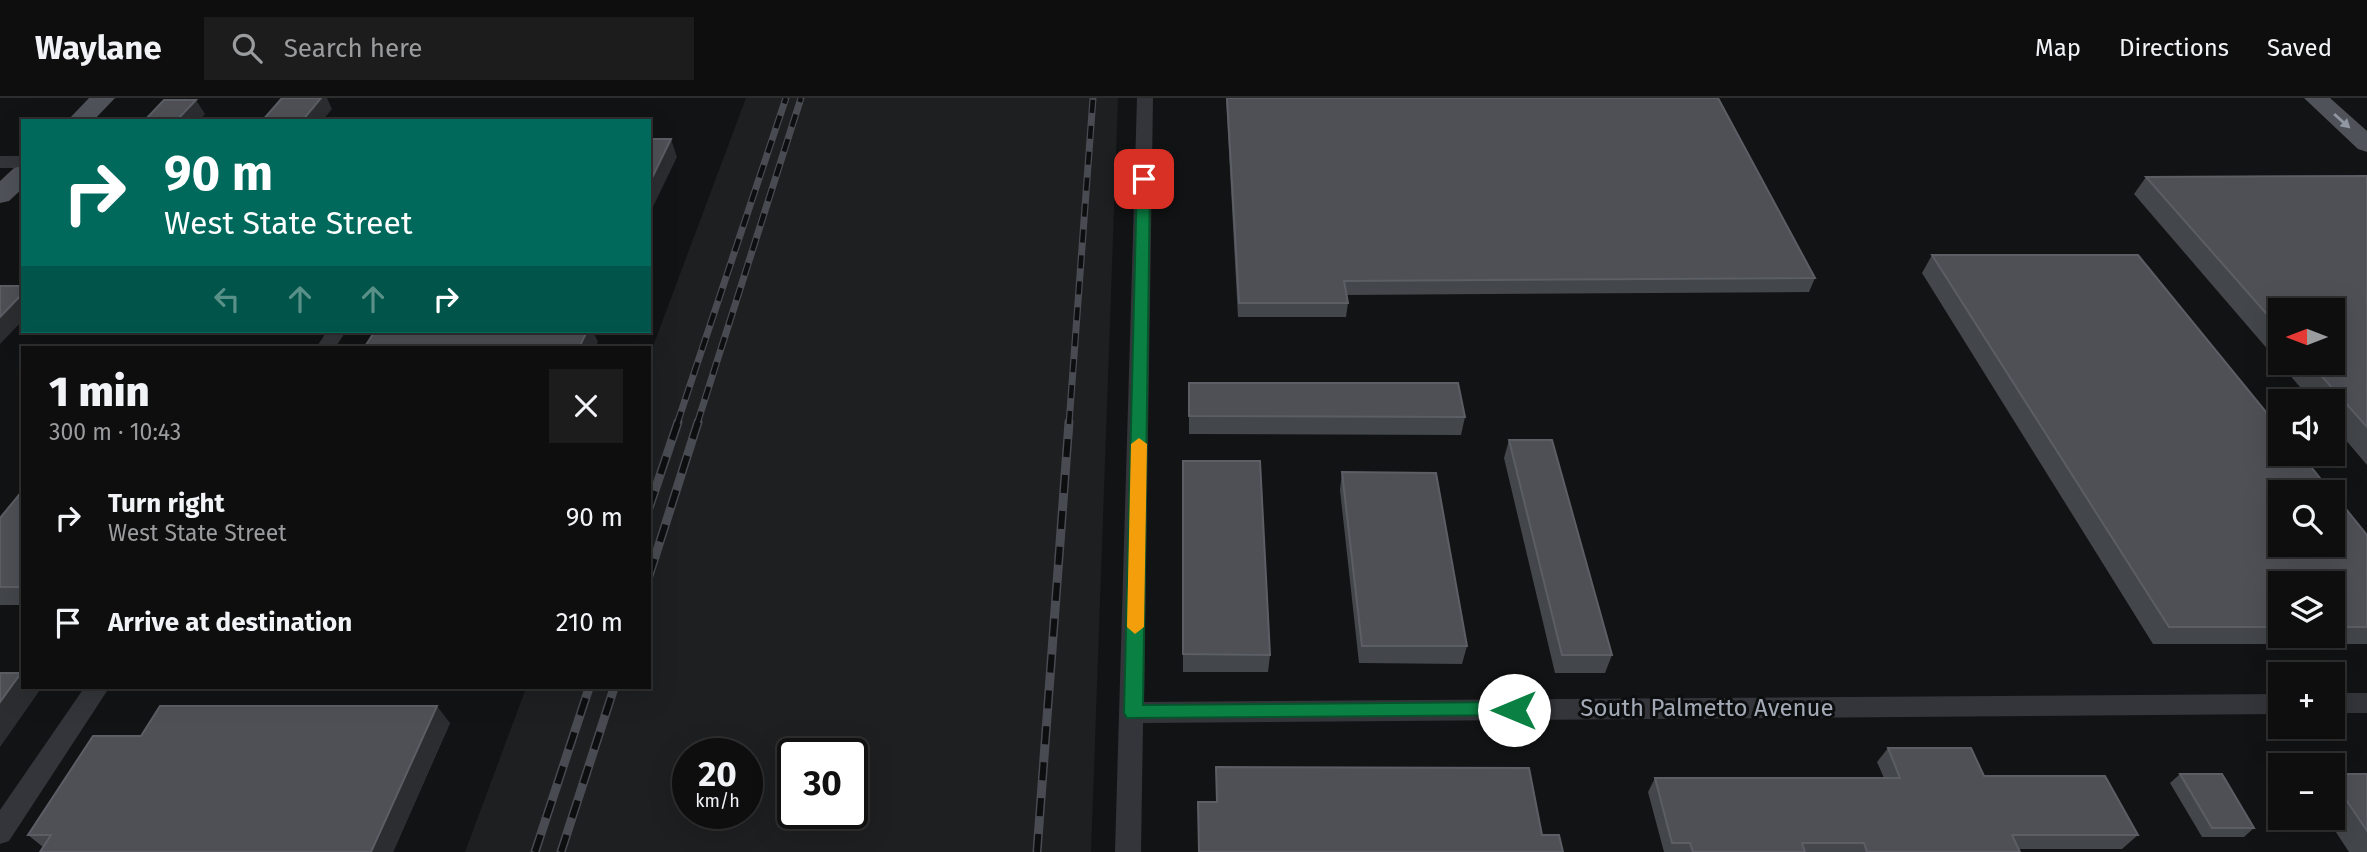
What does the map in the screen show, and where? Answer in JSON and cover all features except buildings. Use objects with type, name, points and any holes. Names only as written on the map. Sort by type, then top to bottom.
[{"type":"main road","points":[[81,119],[103,98]]},
{"type":"main road","points":[[2316,98],[2367,144]]},
{"type":"main road","points":[[0,195],[21,176]]},
{"type":"street","points":[[1128,852],[1134,713],[1145,98]]},
{"type":"street","points":[[0,162],[21,162]]},
{"type":"street","points":[[0,832],[96,689]]},
{"type":"street","points":[[2345,703],[2367,703]]},
{"type":"street","name":"South Palmetto Avenue","points":[[1134,713],[2268,704]]},
{"type":"shaded area","points":[[746,98],[1118,98],[1091,852],[465,852],[526,689],[651,689],[651,352]]},
{"type":"railway","points":[[677,424],[786,98]]},
{"type":"railway","points":[[697,424],[801,98]]},
{"type":"railway","points":[[1069,424],[1093,98]]},
{"type":"railway","points":[[651,502],[678,422]]},
{"type":"railway","points":[[651,570],[698,422]]},
{"type":"railway","points":[[1037,852],[1069,422]]},
{"type":"railway","points":[[535,852],[589,689]]},
{"type":"railway","points":[[561,852],[614,689]]},
{"type":"slow traffic","points":[[1135,627],[1139,444]]},
{"type":"route","points":[[1144,179],[1134,713],[1514,710]]}]
